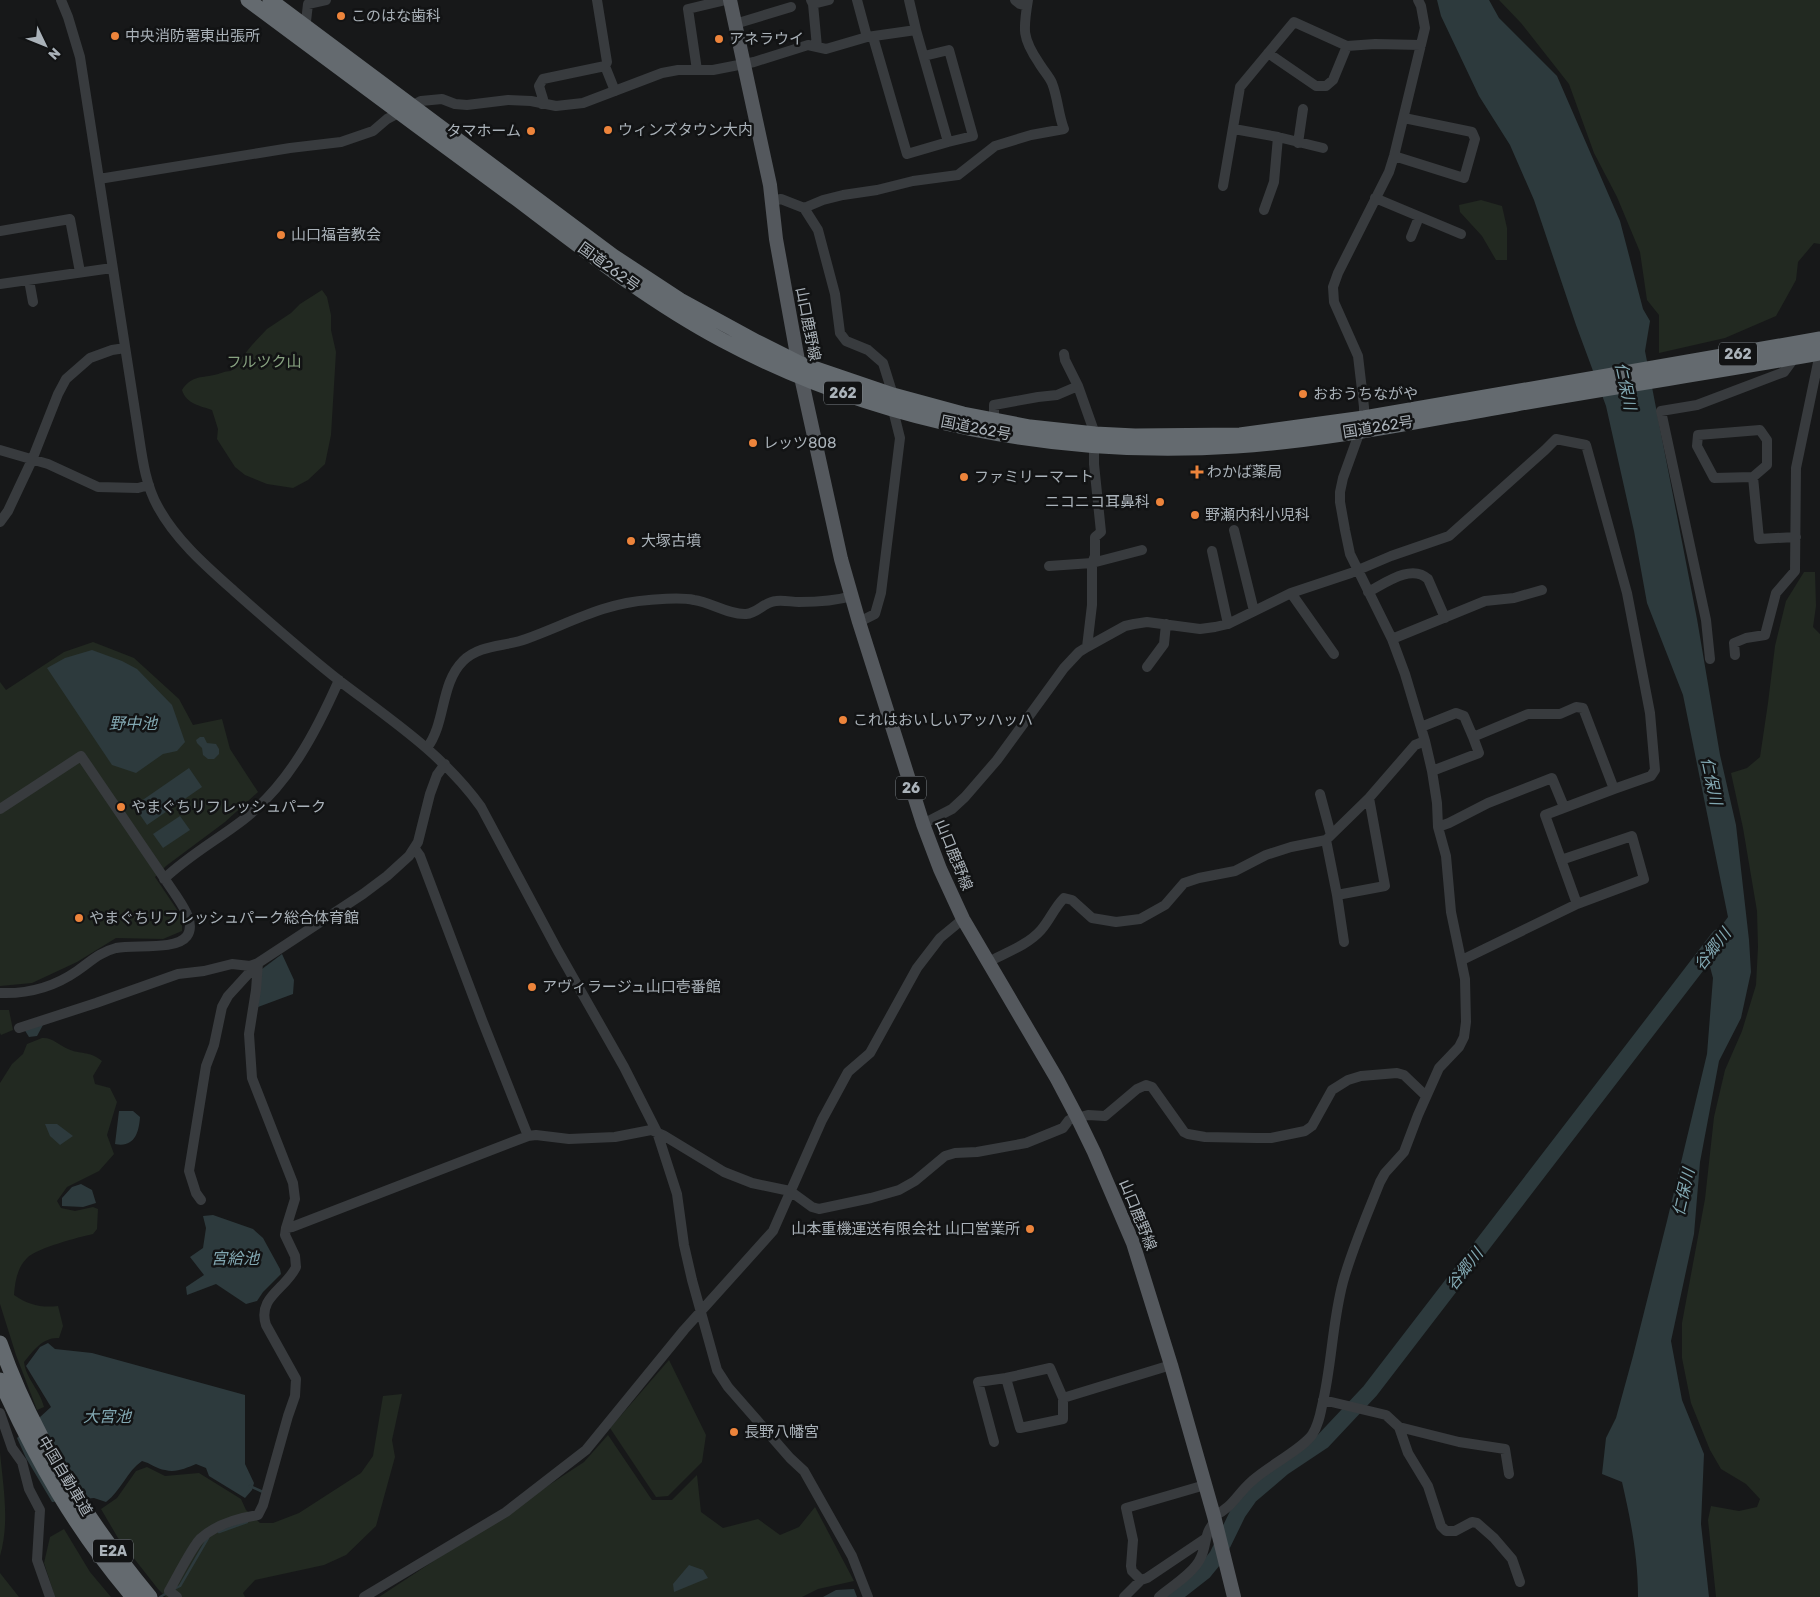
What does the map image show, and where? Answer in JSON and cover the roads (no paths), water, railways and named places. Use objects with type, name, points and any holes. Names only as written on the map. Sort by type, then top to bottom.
[{"type":"highway","name":"国道262号","points":[[248,0],[303,32],[640,290],[722,340],[800,370],[893,402],[939,421],[1031,439],[1094,440]]},
{"type":"highway","name":"国道262号","points":[[270,0],[303,32]]},
{"type":"highway","name":"国道262号","points":[[893,402],[1144,448],[1238,446],[1658,373],[1820,340]]},
{"type":"highway","name":"国道262号","points":[[1658,373],[1796,357],[1820,352]]},
{"type":"highway","name":"中国自動車道","points":[[0,1343],[27,1423]]},
{"type":"highway","name":"中国自動車道","points":[[0,1380],[27,1423],[73,1506],[88,1540],[133,1597]]},
{"type":"highway","name":"中国自動車道","points":[[73,1506],[150,1597]]},
{"type":"main road","name":"山口鹿野線","points":[[728,0],[735,24],[770,185],[776,239],[800,370],[839,549],[858,622],[923,824],[940,869],[963,918],[1078,1117],[1133,1243],[1205,1484],[1213,1528],[1226,1562],[1234,1597]]},
{"type":"street","points":[[61,0],[80,57],[138,430],[149,485],[157,506],[171,527],[189,548],[293,643],[427,748],[466,786],[481,807],[558,951],[624,1067],[657,1132],[677,1194],[684,1245],[717,1370],[728,1387],[790,1458],[804,1471],[852,1556],[868,1597]]},
{"type":"street","points":[[303,32],[307,2],[326,0]]},
{"type":"street","points":[[597,0],[607,62],[605,66],[615,91]]},
{"type":"street","points":[[697,70],[688,5],[728,0]]},
{"type":"street","points":[[817,47],[812,2],[829,0]]},
{"type":"street","points":[[857,0],[907,154],[972,136],[948,50],[924,56]]},
{"type":"street","points":[[909,0],[948,142]]},
{"type":"street","points":[[804,208],[842,195],[877,190],[913,181],[958,175],[995,146],[1031,135],[1064,128],[1060,119],[1052,83],[1027,44],[1024,34],[1027,3],[1015,0]]},
{"type":"street","points":[[1124,1597],[1141,1580],[1147,1578],[1213,1528],[1251,1481],[1312,1435],[1324,1400],[1343,1282],[1380,1182],[1385,1173],[1404,1152],[1439,1068],[1459,1047],[1464,1037],[1466,1022],[1465,980],[1452,912],[1446,856],[1438,827],[1437,803],[1432,771],[1405,674],[1392,639],[1356,570],[1348,546],[1340,502],[1343,478],[1362,425],[1363,392],[1358,356],[1339,316],[1334,302],[1333,287],[1352,242],[1389,172],[1394,156],[1425,28],[1418,0]]},
{"type":"street","points":[[735,24],[791,7]]},
{"type":"street","points":[[1223,186],[1240,86],[1294,22],[1347,46],[1374,44],[1421,45]]},
{"type":"street","points":[[99,179],[290,148],[340,142],[373,131],[387,119],[421,101],[442,99],[455,104],[467,105],[508,100],[531,101],[556,106],[583,103],[662,73],[678,70],[713,70],[754,62],[808,45],[826,49],[870,37],[916,30]]},
{"type":"street","points":[[1268,53],[1316,86],[1326,86],[1333,80],[1347,46]]},
{"type":"street","points":[[542,104],[543,100],[539,86],[543,79],[605,66]]},
{"type":"street","points":[[1298,142],[1303,109]]},
{"type":"street","points":[[1394,156],[1464,178],[1475,139],[1472,132],[1404,118]]},
{"type":"street","points":[[1234,129],[1322,148]]},
{"type":"street","points":[[1264,210],[1274,182],[1278,137]]},
{"type":"street","points":[[1375,198],[1461,234]]},
{"type":"street","points":[[772,201],[781,199],[804,208],[818,230],[835,294],[840,333],[846,341],[868,350],[883,363],[893,402],[900,438],[881,593],[875,614],[858,622]]},
{"type":"street","points":[[1411,237],[1419,217]]},
{"type":"street","points":[[0,231],[70,219],[80,272]]},
{"type":"street","points":[[0,284],[112,268]]},
{"type":"street","points":[[29,280],[33,302]]},
{"type":"street","points":[[1735,655],[1734,643],[1746,638],[1765,635],[1776,593],[1795,571],[1796,468],[1820,352],[1820,340]]},
{"type":"street","points":[[0,522],[8,512],[32,460],[66,378],[90,358],[112,350],[125,348]]},
{"type":"street","points":[[1064,354],[1078,386],[1094,440],[1094,464],[1101,532],[1095,537],[1095,556],[1092,563],[1092,605],[1087,647]]},
{"type":"street","points":[[1710,659],[1706,620],[1662,411],[1697,404],[1784,372],[1796,357]]},
{"type":"street","points":[[994,420],[994,405],[1057,395],[1078,386]]},
{"type":"street","points":[[1760,430],[1767,440],[1767,465],[1753,477],[1714,478],[1698,446],[1698,435],[1760,430]]},
{"type":"street","points":[[923,824],[952,808],[965,797],[997,760],[1064,668],[1079,652],[1087,647],[1125,626],[1147,622],[1200,629],[1215,628],[1228,624],[1291,593],[1449,536],[1556,439],[1586,445],[1627,593],[1650,713],[1655,770],[1651,776],[1545,815],[1577,904]]},
{"type":"street","points":[[0,450],[48,464],[98,486],[138,488],[149,485]]},
{"type":"street","points":[[1753,477],[1759,539],[1796,537]]},
{"type":"street","points":[[1234,530],[1254,611]]},
{"type":"street","points":[[1049,566],[1092,563],[1142,550]]},
{"type":"street","points":[[1212,551],[1228,624]]},
{"type":"street","points":[[1368,592],[1397,577],[1414,573],[1424,575],[1428,579],[1445,618]]},
{"type":"street","points":[[1392,639],[1485,601],[1514,598],[1542,590]]},
{"type":"street","points":[[1291,593],[1334,654]]},
{"type":"street","points":[[427,748],[440,724],[454,673],[462,662],[483,648],[510,644],[540,634],[595,610],[628,602],[695,600],[725,610],[745,614],[759,610],[775,600],[820,602],[852,596]]},
{"type":"street","points":[[1147,667],[1164,644],[1166,624]]},
{"type":"street","points":[[164,879],[196,852],[244,819],[279,783],[304,751],[322,718],[338,680]]},
{"type":"street","points":[[1473,737],[1528,714],[1560,714],[1576,707],[1583,708],[1614,789]]},
{"type":"street","points":[[1421,728],[1456,713],[1464,716],[1479,753],[1432,771]]},
{"type":"street","points":[[988,962],[1029,940],[1042,930],[1056,906],[1064,898],[1072,900],[1092,918],[1116,922],[1140,919],[1165,905],[1184,883],[1235,871],[1266,855],[1329,838],[1370,798],[1415,745],[1425,741]]},
{"type":"street","points":[[0,809],[81,756],[164,879],[186,913],[190,924],[190,932],[180,942],[115,948],[102,953],[76,972],[41,989],[18,993],[0,993]]},
{"type":"street","points":[[19,1028],[96,1004],[178,974],[204,971],[232,964],[250,966],[258,963],[379,882],[409,856],[418,842],[430,794],[437,775],[445,764]]},
{"type":"street","points":[[1438,827],[1488,803],[1552,778],[1564,807]]},
{"type":"street","points":[[1320,794],[1329,838],[1344,942]]},
{"type":"street","points":[[1337,895],[1385,886],[1370,798]]},
{"type":"street","points":[[1462,960],[1577,904],[1644,879],[1632,836],[1561,860]]},
{"type":"street","points":[[415,849],[420,856],[528,1136]]},
{"type":"street","points":[[364,1597],[506,1512],[586,1450],[642,1380],[773,1231],[822,1120],[848,1072],[870,1053],[917,968],[940,938],[963,918]]},
{"type":"street","points":[[201,1200],[196,1193],[189,1171],[206,1066],[214,1045],[222,1007],[228,996],[258,963]]},
{"type":"street","points":[[177,1597],[169,1591],[199,1540],[216,1528],[241,1518],[258,1515],[264,1505],[288,1416],[296,1396],[296,1379],[266,1325],[263,1316],[264,1309],[271,1296],[290,1277],[296,1267],[295,1256],[286,1239],[286,1228],[295,1199],[293,1183],[252,1078],[251,1070],[249,1034],[258,963]]},
{"type":"street","points":[[286,1228],[528,1136],[536,1135],[570,1139],[615,1137],[651,1130],[724,1172],[752,1183],[790,1191],[812,1207],[819,1209],[899,1190],[915,1181],[945,1156],[1026,1143],[1063,1128],[1069,1120],[1088,1115],[1105,1116],[1138,1089],[1146,1085],[1152,1087],[1184,1132],[1205,1137],[1271,1138],[1305,1131],[1312,1126],[1332,1090],[1354,1078],[1397,1073],[1404,1076],[1426,1096]]},
{"type":"street","points":[[1062,1398],[1171,1365]]},
{"type":"street","points":[[994,1442],[978,1382],[1050,1368],[1062,1398],[1063,1419],[1020,1428],[1006,1378]]},
{"type":"street","points":[[1324,1400],[1386,1415],[1399,1427],[1408,1453],[1428,1486],[1441,1526],[1446,1531],[1456,1531],[1472,1522],[1477,1523],[1512,1558],[1520,1582]]},
{"type":"street","points":[[0,1413],[12,1448],[22,1462],[29,1489],[40,1510],[37,1560],[50,1597]]},
{"type":"street","points":[[1399,1427],[1459,1442],[1505,1449],[1509,1474]]},
{"type":"street","points":[[1141,1580],[1132,1571],[1133,1540],[1126,1508],[1205,1484]]},
{"type":"street","points":[[1159,1597],[1194,1568],[1201,1558],[1213,1528]]},
{"type":"water","name":"仁保川","points":[[1437,0],[1489,0],[1499,18],[1557,76],[1620,221],[1643,309],[1650,321],[1645,351],[1697,619],[1720,755],[1736,825],[1751,972],[1741,1018],[1719,1061],[1700,1162],[1694,1234],[1671,1341],[1682,1400],[1704,1454],[1701,1524],[1709,1597],[1638,1597],[1633,1539],[1622,1482],[1602,1474],[1606,1438],[1616,1418],[1633,1356],[1707,1054],[1713,978],[1705,948],[1728,917],[1683,695],[1647,603],[1634,531],[1606,406],[1576,325],[1534,200],[1510,145],[1479,96],[1441,16]]},
{"type":"water","name":"野中池","points":[[92,650],[122,661],[137,669],[172,705],[185,742],[177,751],[163,754],[136,773],[112,765],[47,668],[65,658]]},
{"type":"water","points":[[204,737],[207,743],[216,744],[219,754],[214,759],[208,759],[203,755],[202,748],[196,740]]},
{"type":"water","points":[[189,768],[202,787],[147,825],[134,806]]},
{"type":"water","points":[[180,816],[190,830],[163,848],[153,834]]},
{"type":"water","points":[[282,954],[294,980],[293,994],[258,1007],[262,969]]},
{"type":"water","points":[[43,1025],[37,1036],[29,1037],[24,1029]]},
{"type":"water","points":[[119,1111],[133,1111],[140,1117],[137,1134],[127,1144],[121,1145],[115,1144]]},
{"type":"water","points":[[45,1124],[57,1124],[73,1136],[60,1145],[50,1136]]},
{"type":"water","points":[[81,1184],[92,1190],[96,1203],[83,1207],[62,1206],[62,1198],[72,1187]]},
{"type":"water","name":"宮給池","points":[[213,1215],[253,1229],[263,1238],[280,1269],[281,1274],[257,1301],[246,1304],[216,1284],[187,1295],[186,1287],[204,1275],[190,1257],[203,1248],[206,1228],[203,1216]]},
{"type":"water","name":"大宮池","points":[[48,1343],[55,1349],[92,1353],[245,1395],[245,1464],[254,1483],[252,1490],[245,1498],[209,1476],[206,1468],[196,1464],[181,1470],[169,1471],[142,1461],[132,1470],[106,1502],[94,1498],[52,1502],[26,1458],[17,1438],[51,1407],[26,1366],[40,1347]]},
{"type":"water","points":[[689,1565],[703,1570],[708,1578],[674,1592],[673,1584]]},
{"type":"water","points":[[854,1589],[857,1597],[823,1597],[836,1590]]},
{"type":"waterway","name":"谷郷川","points":[[1172,1597],[1204,1572],[1217,1556],[1238,1513],[1250,1496],[1284,1467],[1323,1441],[1370,1391],[1719,937]]},
{"type":"waterway","points":[[250,1486],[263,1492]]},
{"type":"waterway","points":[[219,1532],[247,1522]]},
{"type":"waterway","points":[[174,1589],[180,1586],[208,1538]]},
{"type":"waterway","points":[[160,1597],[167,1593]]},
{"type":"place","name":"このはな歯科","points":[[341,16]]},
{"type":"place","name":"中央消防署東出張所","points":[[115,36]]},
{"type":"place","name":"アネラウイ","points":[[719,39]]},
{"type":"place","name":"ウィンズタウン大内","points":[[608,130]]},
{"type":"place","name":"タマホーム","points":[[531,131]]},
{"type":"place","name":"山口福音教会","points":[[281,235]]},
{"type":"place","name":"おおうちながや","points":[[1303,394]]},
{"type":"place","name":"レッツ808","points":[[753,443]]},
{"type":"place","name":"わかば薬局","points":[[1197,472]]},
{"type":"place","name":"ファミリーマート","points":[[964,477]]},
{"type":"place","name":"ニコニコ耳鼻科","points":[[1160,502]]},
{"type":"place","name":"野瀬内科小児科","points":[[1195,515]]},
{"type":"place","name":"大塚古墳","points":[[631,541]]},
{"type":"place","name":"これはおいしいアッハッハ","points":[[843,720]]},
{"type":"place","name":"やまぐちリフレッシュパーク","points":[[121,807]]},
{"type":"place","name":"やまぐちリフレッシュパーク総合体育館","points":[[79,918]]},
{"type":"place","name":"アヴィラージュ山口壱番館","points":[[532,987]]},
{"type":"place","name":"山本重機運送有限会社 山口営業所","points":[[1030,1229]]},
{"type":"place","name":"長野八幡宮","points":[[734,1432]]},
{"type":"park label","name":"フルツク山","points":[[264,362]]}]
